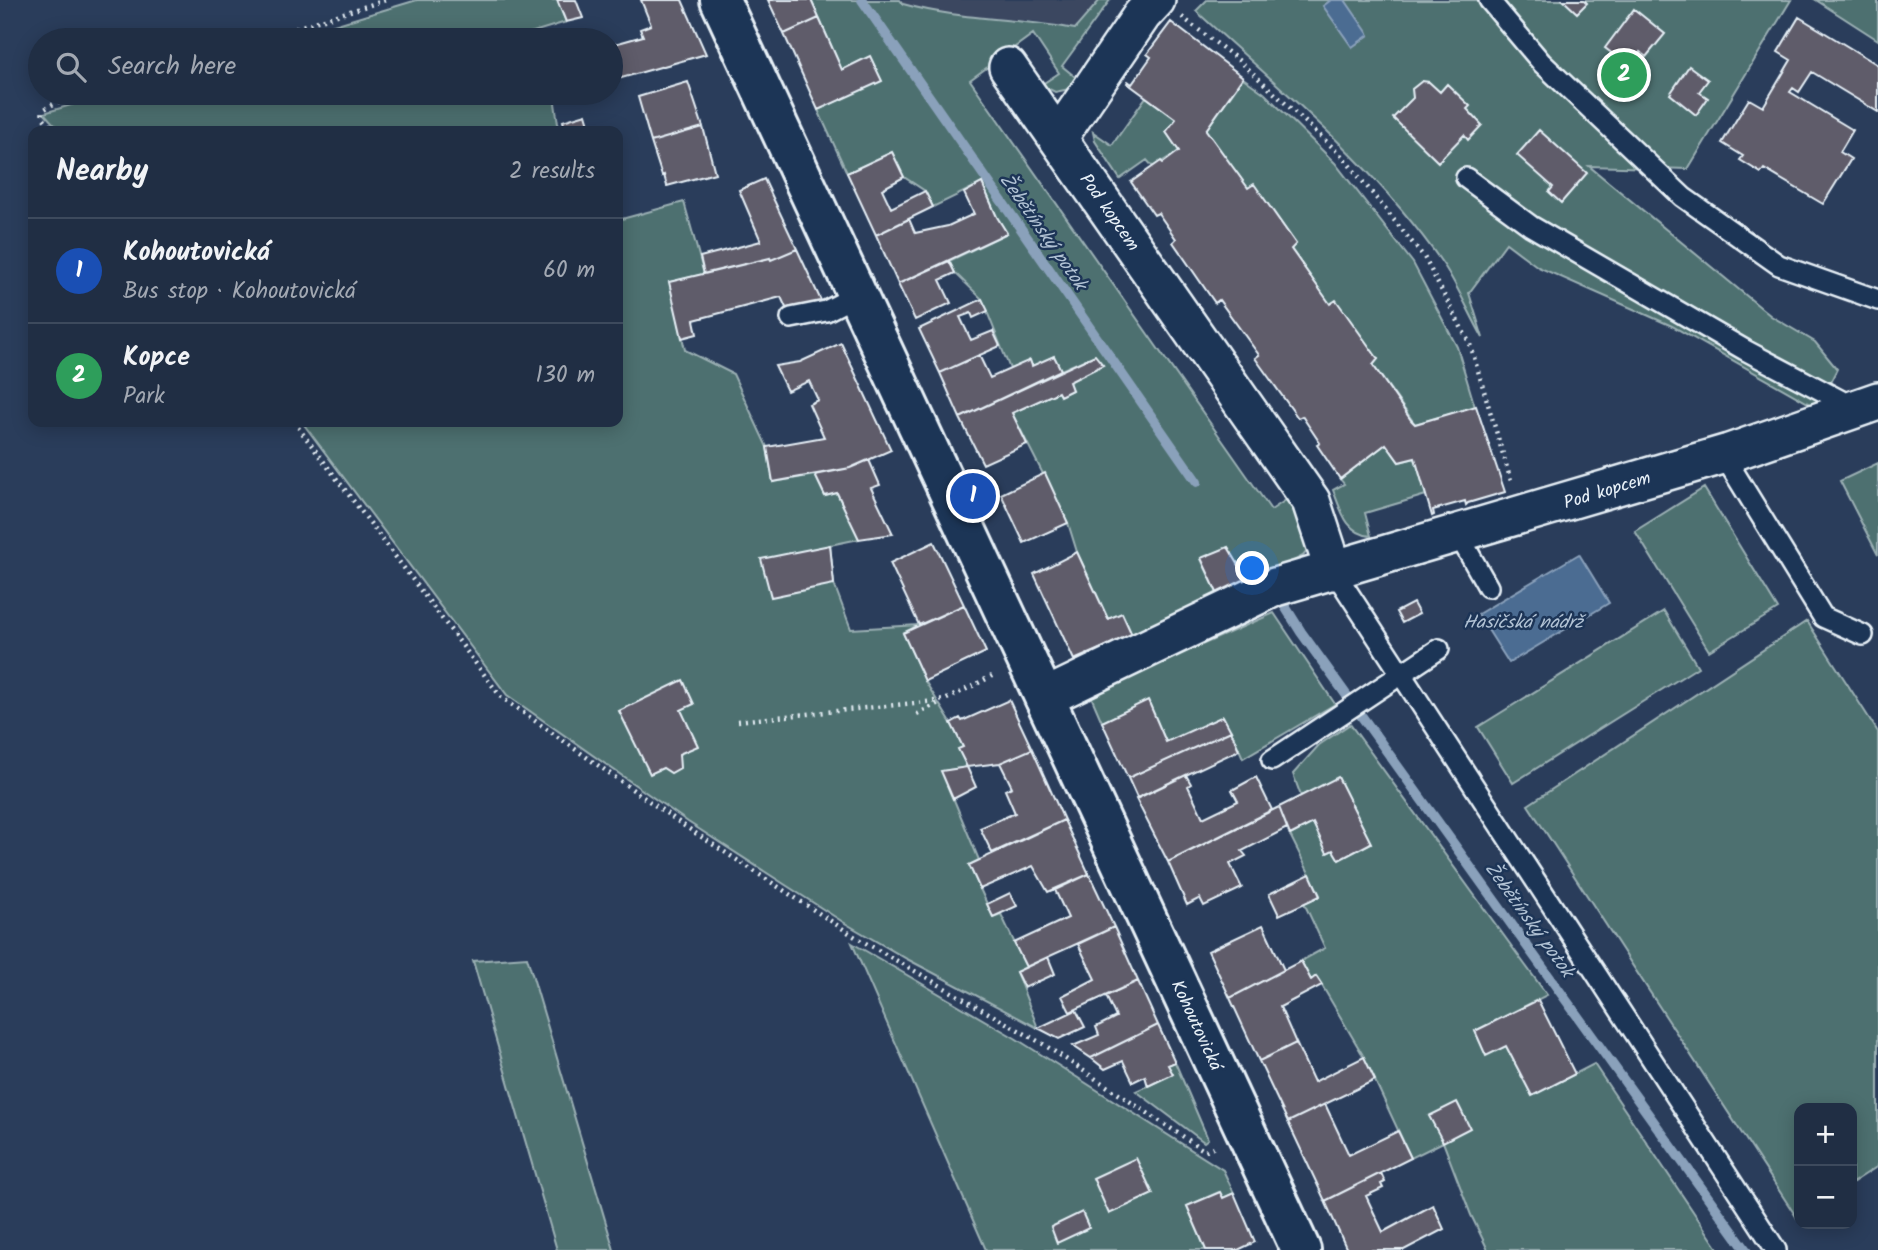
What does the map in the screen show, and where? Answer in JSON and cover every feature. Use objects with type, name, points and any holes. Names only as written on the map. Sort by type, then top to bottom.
[{"type":"street","name":"Kohoutovická","points":[[720,0],[1301,1250]]},
{"type":"street","points":[[1058,138],[1142,15],[1168,8]]},
{"type":"street","name":"Pod kopcem","points":[[1008,66],[1311,501],[1334,571]]},
{"type":"street","name":"Pod kopcem","points":[[1044,698],[1275,587],[1729,453],[1867,405]]},
{"type":"lane","points":[[1489,0],[1542,63],[1683,197],[1779,265],[1878,300]]},
{"type":"lane","points":[[1466,178],[1531,226],[1745,349],[1867,405]]},
{"type":"lane","points":[[791,318],[825,311],[857,295]]},
{"type":"lane","points":[[1729,453],[1732,470],[1824,617],[1863,635]]},
{"type":"lane","points":[[1458,534],[1488,587]]},
{"type":"lane","points":[[1334,571],[1776,1250]]},
{"type":"lane","points":[[1272,760],[1439,649]]},
{"type":"path","points":[[295,28],[386,0]]},
{"type":"path","points":[[1168,8],[1241,62],[1343,157],[1424,257],[1470,344],[1522,515]]},
{"type":"path","points":[[50,126],[42,116],[43,110],[52,105]]},
{"type":"path","points":[[298,427],[501,697],[683,825],[857,938],[1043,1044],[1203,1153],[1247,1132]]},
{"type":"path","points":[[917,714],[1026,659]]},
{"type":"path","points":[[738,721],[945,700]]},
{"type":"shaded area","points":[[900,0],[1100,0],[1075,29],[1039,22],[934,13],[903,4]]},
{"type":"green space","points":[[417,0],[557,0],[566,22],[546,28],[324,28]]},
{"type":"green space","points":[[811,0],[900,0],[903,4],[945,13],[1075,29],[1100,0],[1110,0],[1062,66],[1079,80],[1074,88],[1055,92],[1041,85],[1059,73],[1033,34],[970,80],[1271,510],[1292,496],[1308,550],[1303,556],[1250,584],[1228,547],[1201,559],[1219,597],[1132,635],[1122,613],[1108,619],[1077,552],[1068,523],[1012,413],[1058,392],[1060,396],[1072,390],[1069,382],[1103,365],[1093,356],[1061,370],[1054,356],[1032,366],[1030,361],[1010,369],[982,299],[955,273],[949,261],[1007,233],[982,183],[933,207],[925,191],[904,177],[892,152],[847,173],[818,110],[881,80],[870,56],[842,70]]},
{"type":"green space","points":[[1207,0],[1791,0],[1688,169],[1589,166],[1771,316],[1815,342],[1837,369],[1817,408],[1672,326],[1538,267],[1506,243],[1469,293],[1483,338],[1450,275],[1419,231],[1390,196],[1328,132],[1196,11]]},
{"type":"green space","points":[[1816,0],[1878,0],[1878,40]]},
{"type":"green space","points":[[1243,78],[1264,93],[1335,163],[1413,263],[1457,347],[1475,407],[1415,424],[1373,365],[1378,359],[1330,304],[1291,249],[1296,244],[1254,185],[1248,188],[1206,130]]},
{"type":"green space","points":[[1146,97],[1176,119],[1166,132],[1179,151],[1153,167],[1147,160],[1120,179],[1095,141],[1093,132],[1112,145]]},
{"type":"green space","points":[[71,105],[555,105],[558,126],[56,126],[44,113]]},
{"type":"green space","points":[[684,202],[704,274],[670,282],[685,350],[733,374],[767,447],[773,482],[815,475],[825,496],[837,493],[859,539],[830,545],[834,584],[851,629],[919,625],[903,633],[925,681],[963,747],[959,750],[967,767],[942,771],[979,860],[969,865],[993,917],[1001,914],[1026,967],[1016,972],[1038,1028],[843,922],[688,822],[507,695],[306,427],[623,427],[623,219]]},
{"type":"green space","points":[[1386,444],[1399,462],[1415,458],[1426,495],[1365,513],[1371,536],[1350,526],[1333,490],[1344,484],[1340,479]]},
{"type":"green space","points":[[1878,463],[1878,555],[1840,481]]},
{"type":"green space","points":[[1704,488],[1778,609],[1709,651],[1635,531]]},
{"type":"green space","points":[[1664,611],[1698,667],[1513,783],[1478,727]]},
{"type":"green space","points":[[1274,613],[1335,704],[1243,758],[1231,731],[1166,742],[1148,701],[1102,722],[1090,694]]},
{"type":"green space","points":[[1807,621],[1878,732],[1878,1166],[1857,1180],[1857,1103],[1794,1103],[1794,1213],[1528,805]]},
{"type":"green space","points":[[1350,724],[1547,995],[1475,1031],[1486,1055],[1506,1046],[1532,1096],[1594,1064],[1719,1250],[1488,1250],[1471,1215],[1443,1142],[1411,1158],[1364,1057],[1317,977],[1311,980],[1301,961],[1325,948],[1304,903],[1320,895],[1290,835],[1313,823],[1327,853],[1333,850],[1339,860],[1371,843],[1338,778],[1301,796],[1293,774],[1319,745]]},
{"type":"green space","points":[[852,943],[1015,1038],[1223,1170],[1234,1193],[1223,1198],[1219,1192],[1187,1206],[1206,1250],[986,1250]]},
{"type":"green space","points":[[527,957],[614,1250],[557,1250],[473,961]]},
{"type":"green space","points":[[1175,1062],[1208,1139],[1204,1142],[1136,1091],[1172,1075],[1168,1065]]},
{"type":"water","points":[[1331,0],[1345,0],[1369,35],[1352,47],[1323,6]]},
{"type":"water","name":"Hasičská nádrž","points":[[1579,554],[1609,603],[1509,663],[1478,614]]},
{"type":"building","points":[[557,0],[576,0],[583,18],[566,22]]},
{"type":"building","points":[[641,0],[682,0],[706,54],[623,78],[623,42],[643,36],[640,29],[651,25]]},
{"type":"building","points":[[768,0],[811,0],[819,18],[784,34]]},
{"type":"building","points":[[1563,0],[1584,0],[1587,3],[1577,13]]},
{"type":"building","points":[[1634,9],[1665,34],[1646,57],[1640,52],[1629,66],[1605,48]]},
{"type":"building","points":[[1799,17],[1878,65],[1878,112],[1812,72],[1799,92],[1793,88],[1790,92],[1853,130],[1840,152],[1851,159],[1823,204],[1764,169],[1761,173],[1740,160],[1743,156],[1722,143],[1749,99],[1763,107],[1791,60],[1778,52]]},
{"type":"building","points":[[819,18],[842,70],[870,56],[882,81],[818,110],[784,34]]},
{"type":"building","points":[[1171,22],[1243,77],[1206,130],[1248,188],[1254,184],[1296,244],[1291,249],[1330,304],[1336,300],[1378,359],[1373,365],[1411,420],[1415,424],[1476,406],[1505,492],[1466,505],[1465,501],[1433,510],[1432,516],[1415,458],[1399,462],[1386,444],[1340,479],[1317,445],[1320,443],[1302,416],[1298,418],[1255,358],[1259,355],[1219,300],[1215,303],[1173,242],[1176,239],[1158,213],[1154,215],[1131,182],[1179,151],[1166,132],[1176,119],[1127,83],[1128,81],[1132,84],[1151,57],[1147,54]]},
{"type":"building","points":[[1689,66],[1708,80],[1699,92],[1708,98],[1696,115],[1670,94]]},
{"type":"building","points":[[1422,81],[1429,82],[1440,92],[1447,84],[1470,106],[1467,109],[1482,125],[1468,140],[1464,135],[1438,162],[1393,118],[1413,98],[1412,89]]},
{"type":"building","points":[[688,82],[703,127],[651,142],[638,97]]},
{"type":"building","points":[[586,114],[590,126],[564,126],[563,121]]},
{"type":"building","points":[[703,127],[715,173],[667,186],[651,142]]},
{"type":"building","points":[[1539,130],[1587,173],[1561,203],[1549,192],[1553,187],[1517,155]]},
{"type":"building","points":[[892,152],[904,177],[882,189],[891,208],[925,191],[933,207],[876,235],[847,173]]},
{"type":"building","points":[[764,179],[797,249],[771,260],[770,258],[704,274],[700,257],[761,241],[739,190]]},
{"type":"building","points":[[982,183],[1007,233],[898,284],[876,235],[909,219],[915,233],[948,226],[974,214],[964,193]]},
{"type":"building","points":[[797,249],[823,305],[788,312],[781,297],[694,320],[697,334],[682,338],[669,282],[770,258],[771,260]]},
{"type":"building","points":[[949,261],[955,273],[940,280],[951,303],[915,320],[898,284]]},
{"type":"building","points":[[982,299],[988,311],[973,318],[971,313],[960,317],[971,340],[993,331],[1000,346],[940,373],[919,329]]},
{"type":"building","points":[[841,343],[891,450],[850,468],[773,482],[767,447],[824,437],[809,404],[818,400],[809,381],[787,391],[775,366],[800,362]]},
{"type":"building","points":[[979,355],[990,378],[1030,360],[1032,366],[1054,356],[1061,370],[960,418],[940,373]]},
{"type":"building","points":[[1095,355],[1103,365],[1069,382],[1072,390],[1060,396],[1058,392],[1012,413],[1027,444],[983,464],[960,418]]},
{"type":"building","points":[[869,460],[880,485],[871,488],[893,534],[859,539],[837,493],[825,496],[815,475],[850,468]]},
{"type":"building","points":[[1045,473],[1068,523],[1024,543],[1001,494]]},
{"type":"building","points":[[934,542],[964,605],[919,625],[890,563]]},
{"type":"building","points":[[830,545],[834,584],[771,597],[761,559]]},
{"type":"building","points":[[1228,547],[1250,584],[1219,597],[1201,558]]},
{"type":"building","points":[[1077,552],[1108,619],[1122,613],[1132,635],[1074,660],[1034,574]]},
{"type":"building","points":[[1413,603],[1419,614],[1402,623],[1396,612]]},
{"type":"building","points":[[964,605],[986,652],[925,681],[903,633]]},
{"type":"building","points":[[683,680],[694,704],[681,710],[698,746],[679,754],[680,768],[671,773],[663,768],[650,774],[619,711]]},
{"type":"building","points":[[1009,700],[1032,749],[1000,763],[967,767],[958,749],[963,747],[951,723],[960,718],[962,721]]},
{"type":"building","points":[[1148,700],[1166,742],[1223,716],[1231,731],[1128,778],[1102,722]]},
{"type":"building","points":[[1231,731],[1239,750],[1137,798],[1128,778]]},
{"type":"building","points":[[1032,749],[1064,820],[992,853],[980,828],[1015,813],[1005,790],[1012,787],[1000,763]]},
{"type":"building","points":[[967,767],[976,787],[953,799],[941,771]]},
{"type":"building","points":[[1186,775],[1191,784],[1188,786],[1203,818],[1238,801],[1232,790],[1256,777],[1272,810],[1168,862],[1136,799]]},
{"type":"building","points":[[1338,777],[1371,843],[1339,860],[1333,850],[1327,853],[1313,823],[1290,835],[1279,807]]},
{"type":"building","points":[[1279,807],[1287,828],[1242,851],[1246,856],[1230,864],[1242,888],[1204,906],[1200,898],[1187,905],[1168,862]]},
{"type":"building","points":[[1064,820],[1089,874],[1048,892],[1033,866],[980,889],[969,865]]},
{"type":"building","points":[[1089,874],[1114,927],[1026,967],[1014,943],[1068,918],[1055,890]]},
{"type":"building","points":[[1310,874],[1320,896],[1279,915],[1269,894]]},
{"type":"building","points":[[1010,893],[1017,906],[993,917],[987,904]]},
{"type":"building","points":[[1263,925],[1284,970],[1230,998],[1208,951]]},
{"type":"building","points":[[1114,927],[1138,981],[1070,1012],[1062,996],[1095,979],[1078,944]]},
{"type":"building","points":[[1048,957],[1055,974],[1024,988],[1016,972]]},
{"type":"building","points":[[1301,961],[1311,980],[1316,976],[1322,985],[1280,1007],[1296,1043],[1259,1061],[1230,998]]},
{"type":"building","points":[[1138,981],[1158,1025],[1091,1058],[1073,1046],[1099,1035],[1096,1027],[1116,1017],[1106,996]]},
{"type":"building","points":[[1538,1000],[1575,1074],[1532,1096],[1506,1046],[1486,1056],[1475,1031]]},
{"type":"building","points":[[1076,1010],[1085,1027],[1059,1039],[1038,1028]]},
{"type":"building","points":[[1158,1025],[1175,1062],[1168,1065],[1173,1074],[1148,1086],[1145,1076],[1133,1082],[1123,1061],[1105,1069],[1091,1058]]},
{"type":"building","points":[[1296,1043],[1314,1082],[1364,1057],[1375,1080],[1288,1122],[1259,1061]]},
{"type":"building","points":[[1457,1102],[1470,1128],[1443,1142],[1429,1116]]},
{"type":"building","points":[[1325,1104],[1349,1155],[1398,1131],[1411,1158],[1325,1201],[1288,1122]]},
{"type":"building","points":[[1136,1158],[1153,1194],[1109,1214],[1093,1178]]},
{"type":"building","points":[[1381,1173],[1385,1182],[1381,1184],[1383,1188],[1366,1196],[1383,1232],[1433,1205],[1444,1229],[1404,1250],[1347,1250],[1325,1201]]},
{"type":"building","points":[[1220,1192],[1223,1198],[1234,1193],[1255,1242],[1238,1250],[1206,1250],[1187,1206]]},
{"type":"building","points":[[1082,1212],[1089,1228],[1057,1243],[1051,1227]]},
{"type":"waterway","name":"Žebětínský potok","points":[[862,0],[1197,482]]},
{"type":"waterway","name":"Žebětínský potok","points":[[1286,608],[1746,1250]]},
{"type":"place","name":"Kopce","points":[[1624,75]]},
{"type":"place","name":"Kohoutovická","points":[[973,496]]}]
